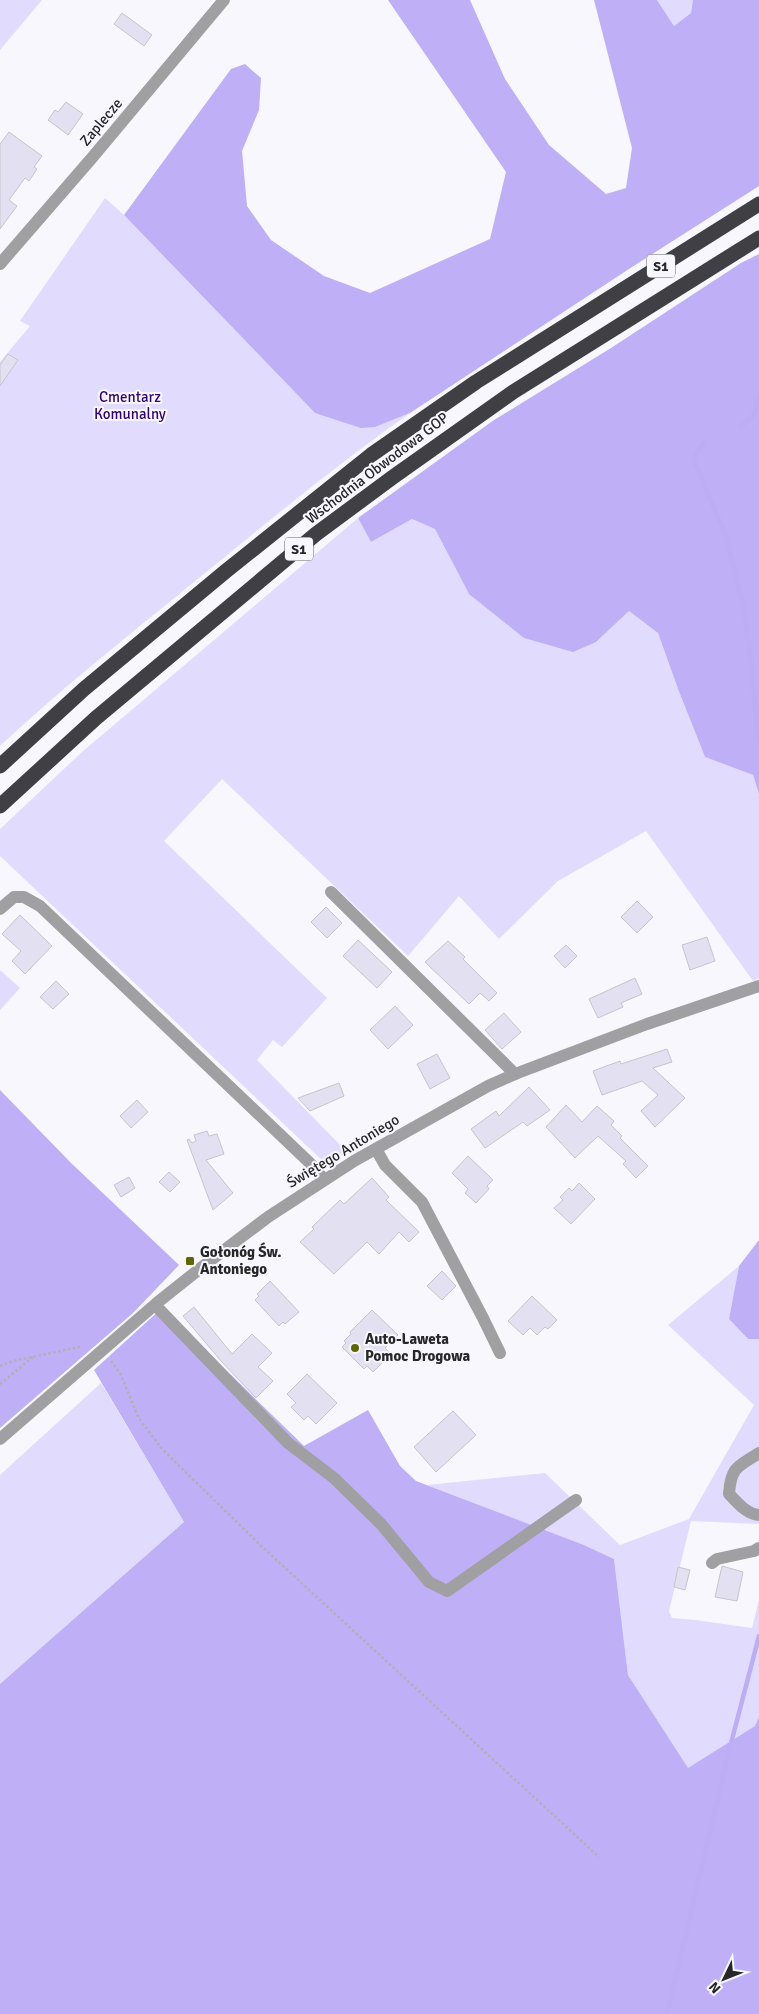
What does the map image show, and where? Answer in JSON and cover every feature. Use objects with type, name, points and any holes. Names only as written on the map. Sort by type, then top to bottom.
[{"type":"highway","name":"Wschodnia Obwodowa GOP","points":[[0,766],[84,689],[226,571],[371,455],[476,382],[759,204]]},
{"type":"highway","name":"Wschodnia Obwodowa GOP","points":[[0,806],[96,718],[316,534],[463,426],[759,238]]},
{"type":"street","name":"Zaplecze","points":[[0,264],[97,152],[224,0]]},
{"type":"street","points":[[331,892],[515,1074]]},
{"type":"street","points":[[0,909],[14,897],[24,897],[40,906],[313,1166],[324,1180]]},
{"type":"street","name":"Świętego Antoniego","points":[[0,1439],[155,1305],[244,1234],[324,1180],[488,1086],[647,1024],[759,986]]},
{"type":"street","points":[[376,1149],[385,1166],[422,1202],[500,1354]]},
{"type":"street","points":[[155,1305],[288,1443],[334,1478],[381,1524],[429,1582],[435,1585],[448,1591],[576,1500]]},
{"type":"street","points":[[759,1453],[734,1470],[730,1478],[730,1494],[742,1507],[754,1515],[759,1515]]},
{"type":"street","points":[[712,1563],[717,1558],[754,1551],[759,1548]]},
{"type":"path","points":[[0,1366],[13,1361],[78,1347],[100,1352],[120,1375],[138,1417],[164,1450],[256,1541],[599,1856]]},
{"type":"path","points":[[0,1384],[34,1356]]},
{"type":"green space","points":[[0,0],[42,0],[0,50]]},
{"type":"green space","points":[[657,0],[693,0],[691,13],[674,26]]},
{"type":"green space","name":"Cmentarz Komunalny","points":[[105,198],[124,215],[315,413],[375,427],[410,413],[327,474],[96,662],[0,746],[0,362],[30,326],[20,321]]},
{"type":"green space","points":[[358,518],[371,542],[412,519],[435,529],[469,594],[596,642],[629,611],[658,633],[705,757],[753,775],[759,794],[759,978],[753,981],[646,831],[558,881],[499,939],[459,896],[408,956],[222,779],[164,841],[327,998],[282,1047],[273,1040],[257,1060],[347,1152],[326,1164],[0,856],[0,829],[82,752]]},
{"type":"green space","points":[[0,970],[20,988],[0,1010]]},
{"type":"green space","points":[[739,1266],[729,1319],[748,1339],[759,1339],[759,1524],[691,1521],[669,1611],[672,1618],[752,1628],[759,1600],[759,1717],[755,1726],[688,1769],[628,1675],[614,1559],[584,1545],[427,1485],[545,1473],[620,1545],[689,1519],[754,1405],[668,1325]]},
{"type":"green space","points":[[101,1383],[184,1522],[0,1684],[0,1475]]},
{"type":"shaded area","points":[[388,0],[470,0],[505,79],[549,145],[606,194],[626,188],[632,148],[594,0],[657,0],[674,26],[691,13],[693,0],[759,0],[759,186],[410,413],[375,427],[361,428],[315,413],[124,215],[231,69],[245,64],[261,78],[259,110],[242,151],[247,206],[271,240],[324,276],[370,293],[490,239],[506,172]]},
{"type":"shaded area","points":[[759,254],[759,794],[753,775],[705,757],[658,633],[629,611],[596,642],[573,652],[524,638],[469,594],[435,529],[412,519],[371,542],[358,518],[494,420],[611,348],[741,263]]},
{"type":"shaded area","points":[[0,1090],[71,1163],[179,1265],[133,1313],[0,1428]]},
{"type":"shaded area","points":[[759,1240],[759,1339],[748,1339],[729,1319],[739,1266]]},
{"type":"shaded area","points":[[162,1308],[304,1446],[368,1410],[400,1466],[416,1481],[584,1545],[614,1559],[628,1675],[688,1768],[755,1726],[759,1717],[759,2014],[0,2014],[0,1684],[184,1522],[94,1370]]},
{"type":"building","points":[[122,13],[152,35],[144,46],[114,24]]},
{"type":"building","points":[[66,102],[83,114],[68,135],[48,120],[55,110],[58,112]]},
{"type":"building","points":[[9,132],[42,156],[34,167],[37,169],[29,181],[25,178],[9,200],[17,206],[0,229],[0,144]]},
{"type":"building","points":[[8,354],[18,360],[0,386],[0,365]]},
{"type":"building","points":[[637,901],[653,917],[637,933],[621,917]]},
{"type":"building","points":[[326,907],[342,923],[327,938],[311,922]]},
{"type":"building","points":[[20,915],[52,946],[25,974],[12,961],[21,951],[2,934]]},
{"type":"building","points":[[707,937],[715,961],[690,970],[682,945]]},
{"type":"building","points":[[358,940],[392,972],[377,988],[343,956]]},
{"type":"building","points":[[448,941],[497,993],[489,1001],[480,993],[469,1004],[425,962]]},
{"type":"building","points":[[566,945],[577,956],[565,968],[554,956]]},
{"type":"building","points":[[635,978],[642,994],[621,1003],[623,1007],[598,1018],[589,999]]},
{"type":"building","points":[[56,981],[69,994],[53,1009],[40,997]]},
{"type":"building","points":[[395,1006],[413,1025],[388,1049],[370,1030]]},
{"type":"building","points":[[504,1013],[521,1032],[502,1049],[485,1030]]},
{"type":"building","points":[[667,1049],[672,1062],[653,1068],[685,1098],[655,1127],[641,1111],[658,1095],[642,1081],[602,1095],[593,1071],[620,1061],[621,1064]]},
{"type":"building","points":[[437,1054],[450,1078],[430,1089],[417,1064]]},
{"type":"building","points":[[339,1083],[344,1096],[310,1111],[298,1098]]},
{"type":"building","points":[[529,1087],[550,1110],[527,1126],[523,1122],[485,1148],[471,1129],[496,1111],[499,1116]]},
{"type":"building","points":[[137,1100],[148,1112],[131,1128],[120,1116]]},
{"type":"building","points":[[566,1105],[582,1122],[597,1106],[614,1121],[611,1125],[622,1136],[620,1138],[648,1166],[636,1178],[623,1164],[626,1161],[598,1136],[575,1158],[546,1127]]},
{"type":"building","points":[[207,1131],[209,1136],[217,1134],[224,1154],[206,1160],[233,1193],[213,1210],[187,1140],[189,1139],[192,1143],[196,1141],[194,1135]]},
{"type":"building","points":[[468,1156],[493,1180],[487,1186],[489,1189],[476,1203],[465,1193],[468,1189],[452,1173]]},
{"type":"building","points":[[169,1172],[180,1182],[170,1192],[159,1182]]},
{"type":"building","points":[[129,1177],[135,1188],[121,1197],[114,1185]]},
{"type":"building","points":[[372,1178],[389,1197],[386,1200],[419,1232],[409,1242],[399,1232],[379,1254],[367,1242],[334,1274],[300,1242],[314,1229],[312,1227],[340,1200],[344,1204]]},
{"type":"building","points":[[579,1183],[595,1199],[571,1224],[554,1208],[563,1200],[560,1197],[569,1188],[572,1191]]},
{"type":"building","points":[[442,1271],[456,1286],[442,1300],[427,1286]]},
{"type":"building","points":[[270,1281],[299,1312],[285,1324],[283,1322],[279,1326],[255,1300],[259,1296],[257,1294]]},
{"type":"building","points":[[532,1296],[557,1320],[548,1329],[545,1327],[537,1335],[530,1328],[523,1335],[508,1321]]},
{"type":"building","points":[[194,1307],[232,1354],[252,1334],[272,1353],[258,1367],[273,1381],[256,1398],[221,1361],[183,1316]]},
{"type":"building","points":[[372,1310],[398,1335],[385,1348],[391,1354],[373,1372],[367,1366],[364,1369],[342,1347],[346,1343],[344,1341],[351,1334],[350,1332]]},
{"type":"building","points":[[307,1374],[337,1403],[316,1424],[308,1416],[304,1420],[291,1407],[296,1403],[287,1394]]},
{"type":"building","points":[[453,1411],[476,1435],[436,1472],[414,1447]]},
{"type":"building","points":[[722,1566],[743,1572],[737,1601],[715,1597]]},
{"type":"building","points":[[678,1567],[690,1570],[685,1590],[674,1587]]},
{"type":"waterway","points":[[740,426],[753,415],[759,399]]},
{"type":"waterway","points":[[704,443],[696,453],[694,461],[726,536],[745,613],[759,738]]},
{"type":"waterway","points":[[667,2014],[729,1751],[759,1636]]},
{"type":"place","name":"Gołonóg Św. Antoniego","points":[[190,1261]]},
{"type":"place","name":"Auto-Laweta Pomoc Drogowa","points":[[355,1348]]}]
